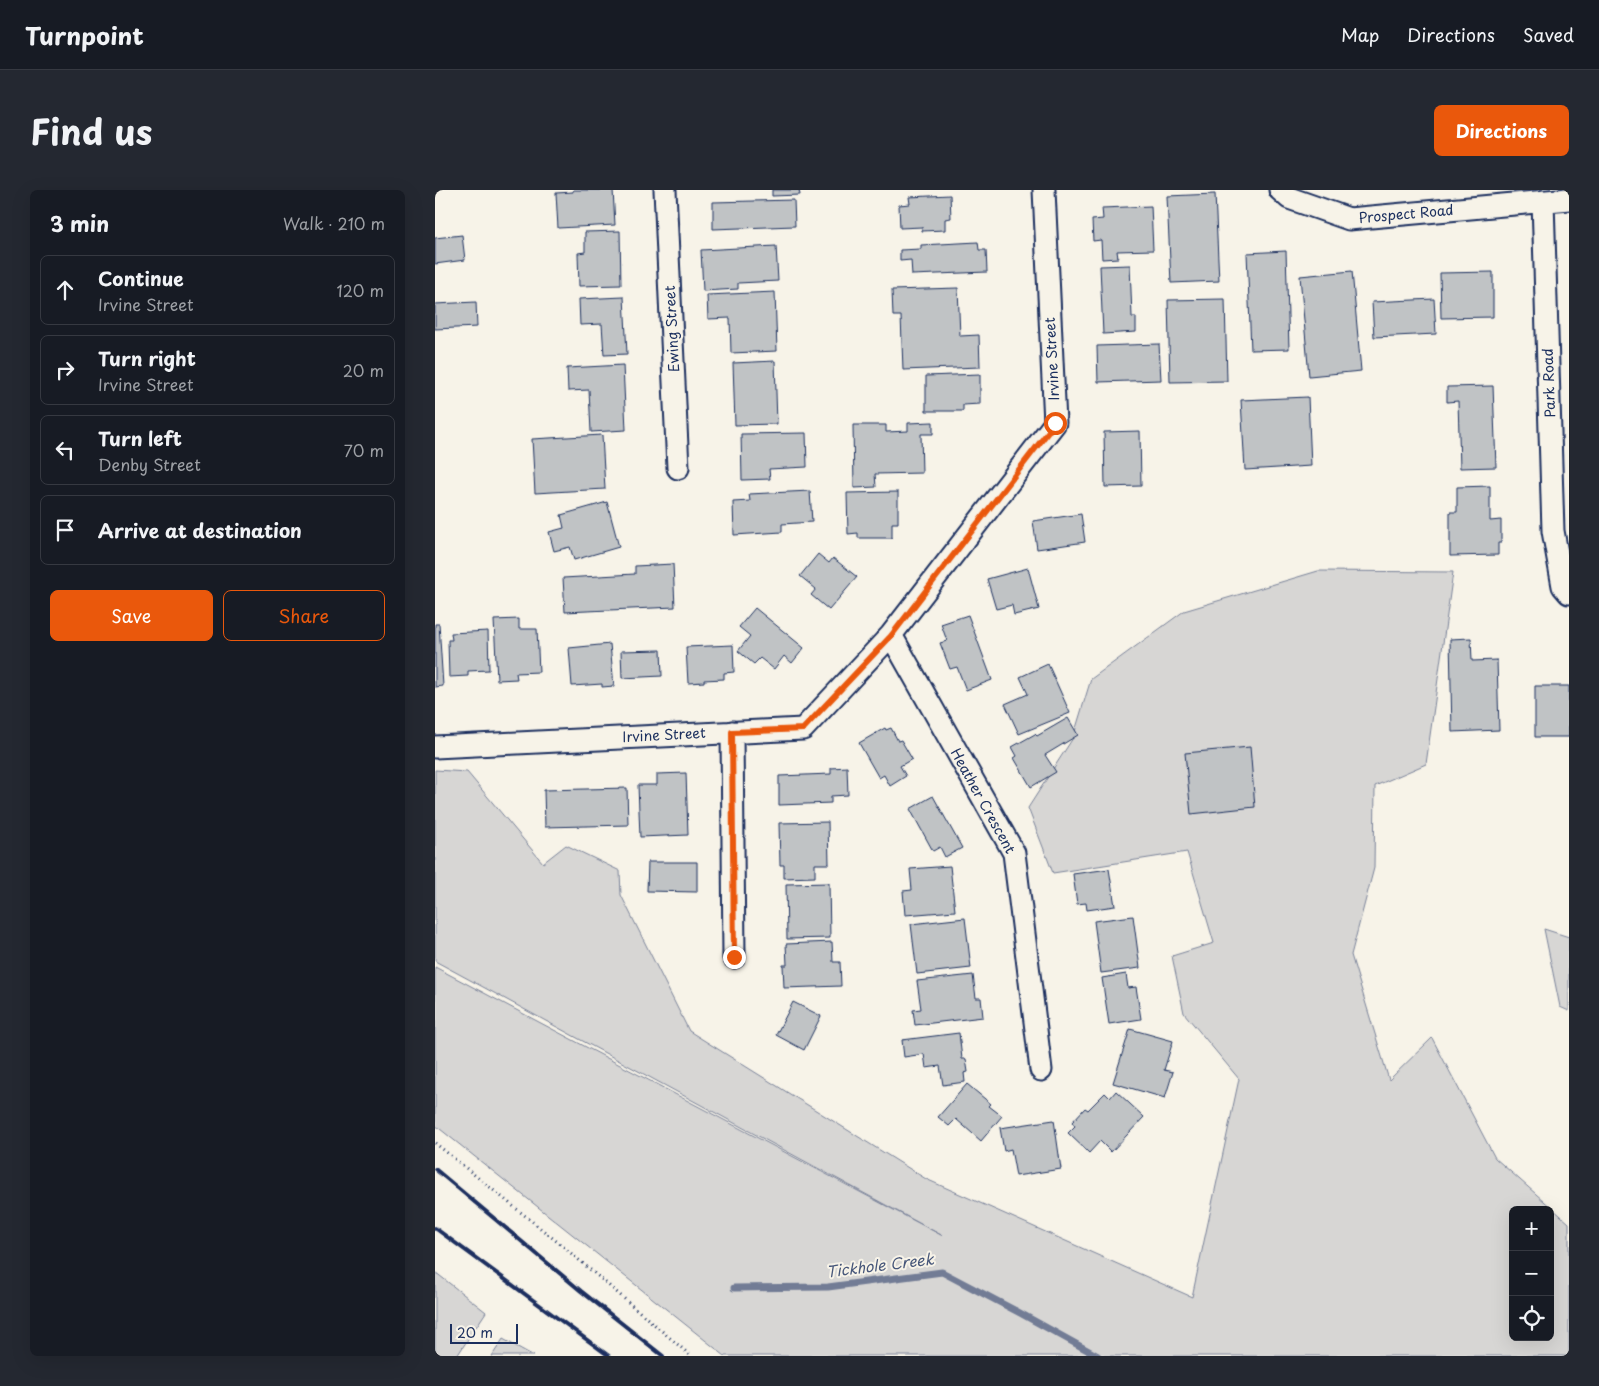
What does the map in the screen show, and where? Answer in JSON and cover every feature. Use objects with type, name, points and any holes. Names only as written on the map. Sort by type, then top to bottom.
[{"type":"street","name":"Ewing Street","points":[[665,190],[678,468]]},
{"type":"street","name":"Irvine Street","points":[[435,747],[803,729],[891,636],[1055,423],[1044,190]]},
{"type":"street","name":"Prospect Road","points":[[1280,190],[1289,198],[1349,219],[1569,199]]},
{"type":"street","name":"Park Road","points":[[1543,201],[1553,531],[1563,586],[1569,592]]},
{"type":"street","name":"Heather Crescent","points":[[891,636],[1014,853],[1041,1070]]},
{"type":"street","points":[[732,732],[734,957]]},
{"type":"path","points":[[435,1143],[565,1248],[691,1356]]},
{"type":"shaded area","points":[[1318,571],[1453,572],[1426,764],[1375,786],[1374,868],[1351,955],[1389,1080],[1432,1038],[1495,1158],[1550,1206],[1509,1206],[1509,1341],[1554,1341],[1554,1210],[1569,1223],[1569,1356],[725,1356],[435,1125],[435,967],[943,1236],[435,961],[435,770],[467,772],[543,863],[566,845],[620,871],[621,895],[689,1031],[926,1179],[1192,1297],[1239,1079],[1184,1013],[1172,956],[1214,943],[1187,852],[1053,873],[1028,808],[1073,738],[1091,679],[1184,611]]},
{"type":"shaded area","points":[[1544,929],[1569,937],[1569,1011],[1560,1007]]},
{"type":"shaded area","points":[[435,1272],[486,1312],[457,1356],[435,1356]]},
{"type":"shaded area","points":[[503,1339],[534,1356],[492,1356]]},
{"type":"building","points":[[573,190],[613,190],[615,225],[558,228],[556,193],[573,192]]},
{"type":"building","points":[[772,190],[799,190],[800,195],[772,196]]},
{"type":"building","points":[[1215,194],[1219,281],[1171,283],[1167,196]]},
{"type":"building","points":[[950,195],[951,218],[945,219],[945,230],[922,231],[922,227],[900,228],[899,205],[910,204],[909,197]]},
{"type":"building","points":[[794,200],[795,226],[713,229],[713,202]]},
{"type":"building","points":[[1151,206],[1153,250],[1117,251],[1118,258],[1102,259],[1101,240],[1093,241],[1092,220],[1103,219],[1102,208]]},
{"type":"building","points":[[620,231],[621,285],[579,286],[578,253],[585,252],[585,232]]},
{"type":"building","points":[[462,235],[465,260],[435,264],[435,238]]},
{"type":"building","points":[[978,242],[979,250],[986,250],[987,272],[912,275],[911,260],[900,261],[900,250],[921,249],[921,245]]},
{"type":"building","points":[[776,246],[778,281],[738,283],[738,289],[703,291],[701,250]]},
{"type":"building","points":[[1286,251],[1289,349],[1251,350],[1247,253]]},
{"type":"building","points":[[1130,265],[1132,317],[1136,317],[1136,332],[1103,334],[1100,266]]},
{"type":"building","points":[[1352,271],[1361,371],[1309,376],[1300,276]]},
{"type":"building","points":[[1493,272],[1493,317],[1441,318],[1440,273]]},
{"type":"building","points":[[958,288],[960,336],[979,335],[980,367],[903,370],[901,316],[893,316],[892,290]]},
{"type":"building","points":[[775,292],[777,351],[731,353],[730,318],[708,319],[707,295]]},
{"type":"building","points":[[624,297],[627,354],[604,355],[602,324],[580,325],[579,299]]},
{"type":"building","points":[[1225,299],[1227,381],[1170,382],[1168,300]]},
{"type":"building","points":[[1434,299],[1436,334],[1374,337],[1372,302]]},
{"type":"building","points":[[476,302],[477,327],[435,329],[435,304]]},
{"type":"building","points":[[1159,344],[1161,380],[1098,382],[1097,346]]},
{"type":"building","points":[[775,361],[777,424],[735,425],[733,363]]},
{"type":"building","points":[[623,365],[626,430],[591,432],[589,390],[568,391],[567,368]]},
{"type":"building","points":[[980,374],[980,404],[963,405],[963,411],[926,411],[926,376]]},
{"type":"building","points":[[1493,386],[1496,467],[1460,468],[1458,401],[1447,402],[1447,387]]},
{"type":"building","points":[[1308,397],[1311,466],[1245,470],[1241,400]]},
{"type":"building","points":[[933,422],[933,434],[921,434],[922,473],[875,474],[876,487],[854,488],[853,425],[886,425],[886,432],[908,431],[908,423]]},
{"type":"building","points":[[1140,431],[1141,486],[1105,487],[1104,432]]},
{"type":"building","points":[[806,433],[807,467],[769,469],[770,479],[742,480],[741,434]]},
{"type":"building","points":[[602,435],[605,489],[535,493],[532,439]]},
{"type":"building","points":[[1490,486],[1490,521],[1501,520],[1501,543],[1498,543],[1498,555],[1450,556],[1450,512],[1457,512],[1457,487]]},
{"type":"building","points":[[810,491],[812,522],[782,524],[782,532],[734,535],[733,502],[750,501],[749,494]]},
{"type":"building","points":[[898,492],[898,523],[892,523],[892,538],[858,538],[858,533],[848,534],[847,493]]},
{"type":"building","points":[[607,502],[619,547],[574,560],[570,547],[554,551],[549,532],[564,528],[561,515]]},
{"type":"building","points":[[1081,514],[1085,542],[1037,549],[1033,521]]},
{"type":"building","points":[[818,554],[829,563],[833,558],[857,577],[829,610],[811,595],[816,589],[800,576]]},
{"type":"building","points":[[673,564],[675,607],[565,612],[563,578],[635,574],[635,566]]},
{"type":"building","points":[[1028,568],[1039,609],[1014,615],[1012,605],[996,609],[987,579]]},
{"type":"building","points":[[755,608],[804,648],[792,663],[784,656],[774,669],[760,658],[754,664],[738,651],[750,636],[739,627]]},
{"type":"building","points":[[968,615],[992,680],[966,690],[957,667],[950,669],[940,643],[947,641],[941,624]]},
{"type":"building","points":[[519,619],[519,629],[537,629],[539,672],[516,673],[517,679],[497,680],[494,620]]},
{"type":"building","points":[[435,624],[439,624],[443,686],[435,687]]},
{"type":"building","points":[[488,631],[489,670],[468,671],[468,676],[449,677],[448,640],[452,640],[451,633]]},
{"type":"building","points":[[1471,638],[1472,661],[1497,660],[1499,730],[1452,732],[1450,639]]},
{"type":"building","points":[[610,644],[614,686],[602,687],[602,684],[572,686],[569,648]]},
{"type":"building","points":[[733,645],[734,672],[724,673],[724,679],[688,683],[686,647]]},
{"type":"building","points":[[661,650],[662,676],[622,678],[621,651]]},
{"type":"building","points":[[1048,664],[1070,713],[1019,734],[1005,704],[1028,694],[1020,677]]},
{"type":"building","points":[[1535,686],[1569,686],[1569,737],[1535,737]]},
{"type":"building","points":[[1068,718],[1078,735],[1045,755],[1056,772],[1031,787],[1014,758],[1017,756],[1012,747],[1035,734],[1037,736]]},
{"type":"building","points":[[885,728],[886,730],[891,728],[898,741],[901,740],[912,759],[900,766],[906,776],[890,786],[884,775],[879,778],[859,743]]},
{"type":"building","points":[[1250,747],[1255,807],[1191,814],[1185,753]]},
{"type":"building","points":[[847,767],[848,795],[831,796],[831,803],[779,805],[779,776],[831,774],[831,768]]},
{"type":"building","points":[[686,773],[688,835],[640,837],[638,785],[657,785],[657,774]]},
{"type":"building","points":[[627,788],[628,825],[545,827],[544,790]]},
{"type":"building","points":[[933,796],[962,848],[945,857],[940,847],[933,851],[910,809]]},
{"type":"building","points":[[828,822],[829,864],[815,864],[815,877],[784,878],[784,865],[780,865],[779,823]]},
{"type":"building","points":[[648,862],[697,862],[697,892],[647,891]]},
{"type":"building","points":[[950,866],[955,911],[905,915],[903,891],[912,890],[910,869]]},
{"type":"building","points":[[1109,869],[1115,906],[1087,910],[1086,903],[1077,904],[1073,874]]},
{"type":"building","points":[[829,883],[830,938],[787,939],[786,884]]},
{"type":"building","points":[[1133,916],[1140,968],[1101,973],[1094,921]]},
{"type":"building","points":[[965,918],[971,968],[917,974],[911,924]]},
{"type":"building","points":[[832,942],[833,962],[840,962],[841,986],[784,988],[783,965],[787,965],[786,944]]},
{"type":"building","points":[[1126,974],[1128,988],[1136,987],[1141,1019],[1109,1024],[1102,978]]},
{"type":"building","points":[[973,975],[976,998],[981,998],[983,1017],[915,1025],[913,1010],[921,1009],[917,981]]},
{"type":"building","points":[[793,1002],[821,1016],[804,1050],[776,1035]]},
{"type":"building","points":[[1130,1029],[1173,1041],[1164,1070],[1173,1072],[1165,1098],[1113,1083]]},
{"type":"building","points":[[959,1033],[962,1059],[966,1059],[968,1072],[964,1073],[965,1082],[943,1085],[940,1066],[926,1068],[924,1054],[904,1057],[902,1040]]},
{"type":"building","points":[[967,1084],[1002,1116],[981,1141],[956,1119],[949,1126],[938,1117]]},
{"type":"building","points":[[1116,1091],[1144,1117],[1111,1152],[1100,1141],[1089,1153],[1068,1133],[1075,1126],[1072,1122],[1085,1108],[1088,1110],[1105,1093],[1110,1098]]},
{"type":"building","points":[[1054,1120],[1061,1169],[1016,1176],[1011,1149],[1004,1151],[1000,1128]]},
{"type":"waterway","name":"Tickhole Creek","points":[[734,1288],[828,1287],[942,1272],[1098,1356]]},
{"type":"railway","points":[[435,1169],[581,1291],[663,1356]]},
{"type":"railway","points":[[435,1228],[609,1356]]},
{"type":"route","points":[[734,957],[732,732],[803,729],[891,636],[1055,423]]}]
